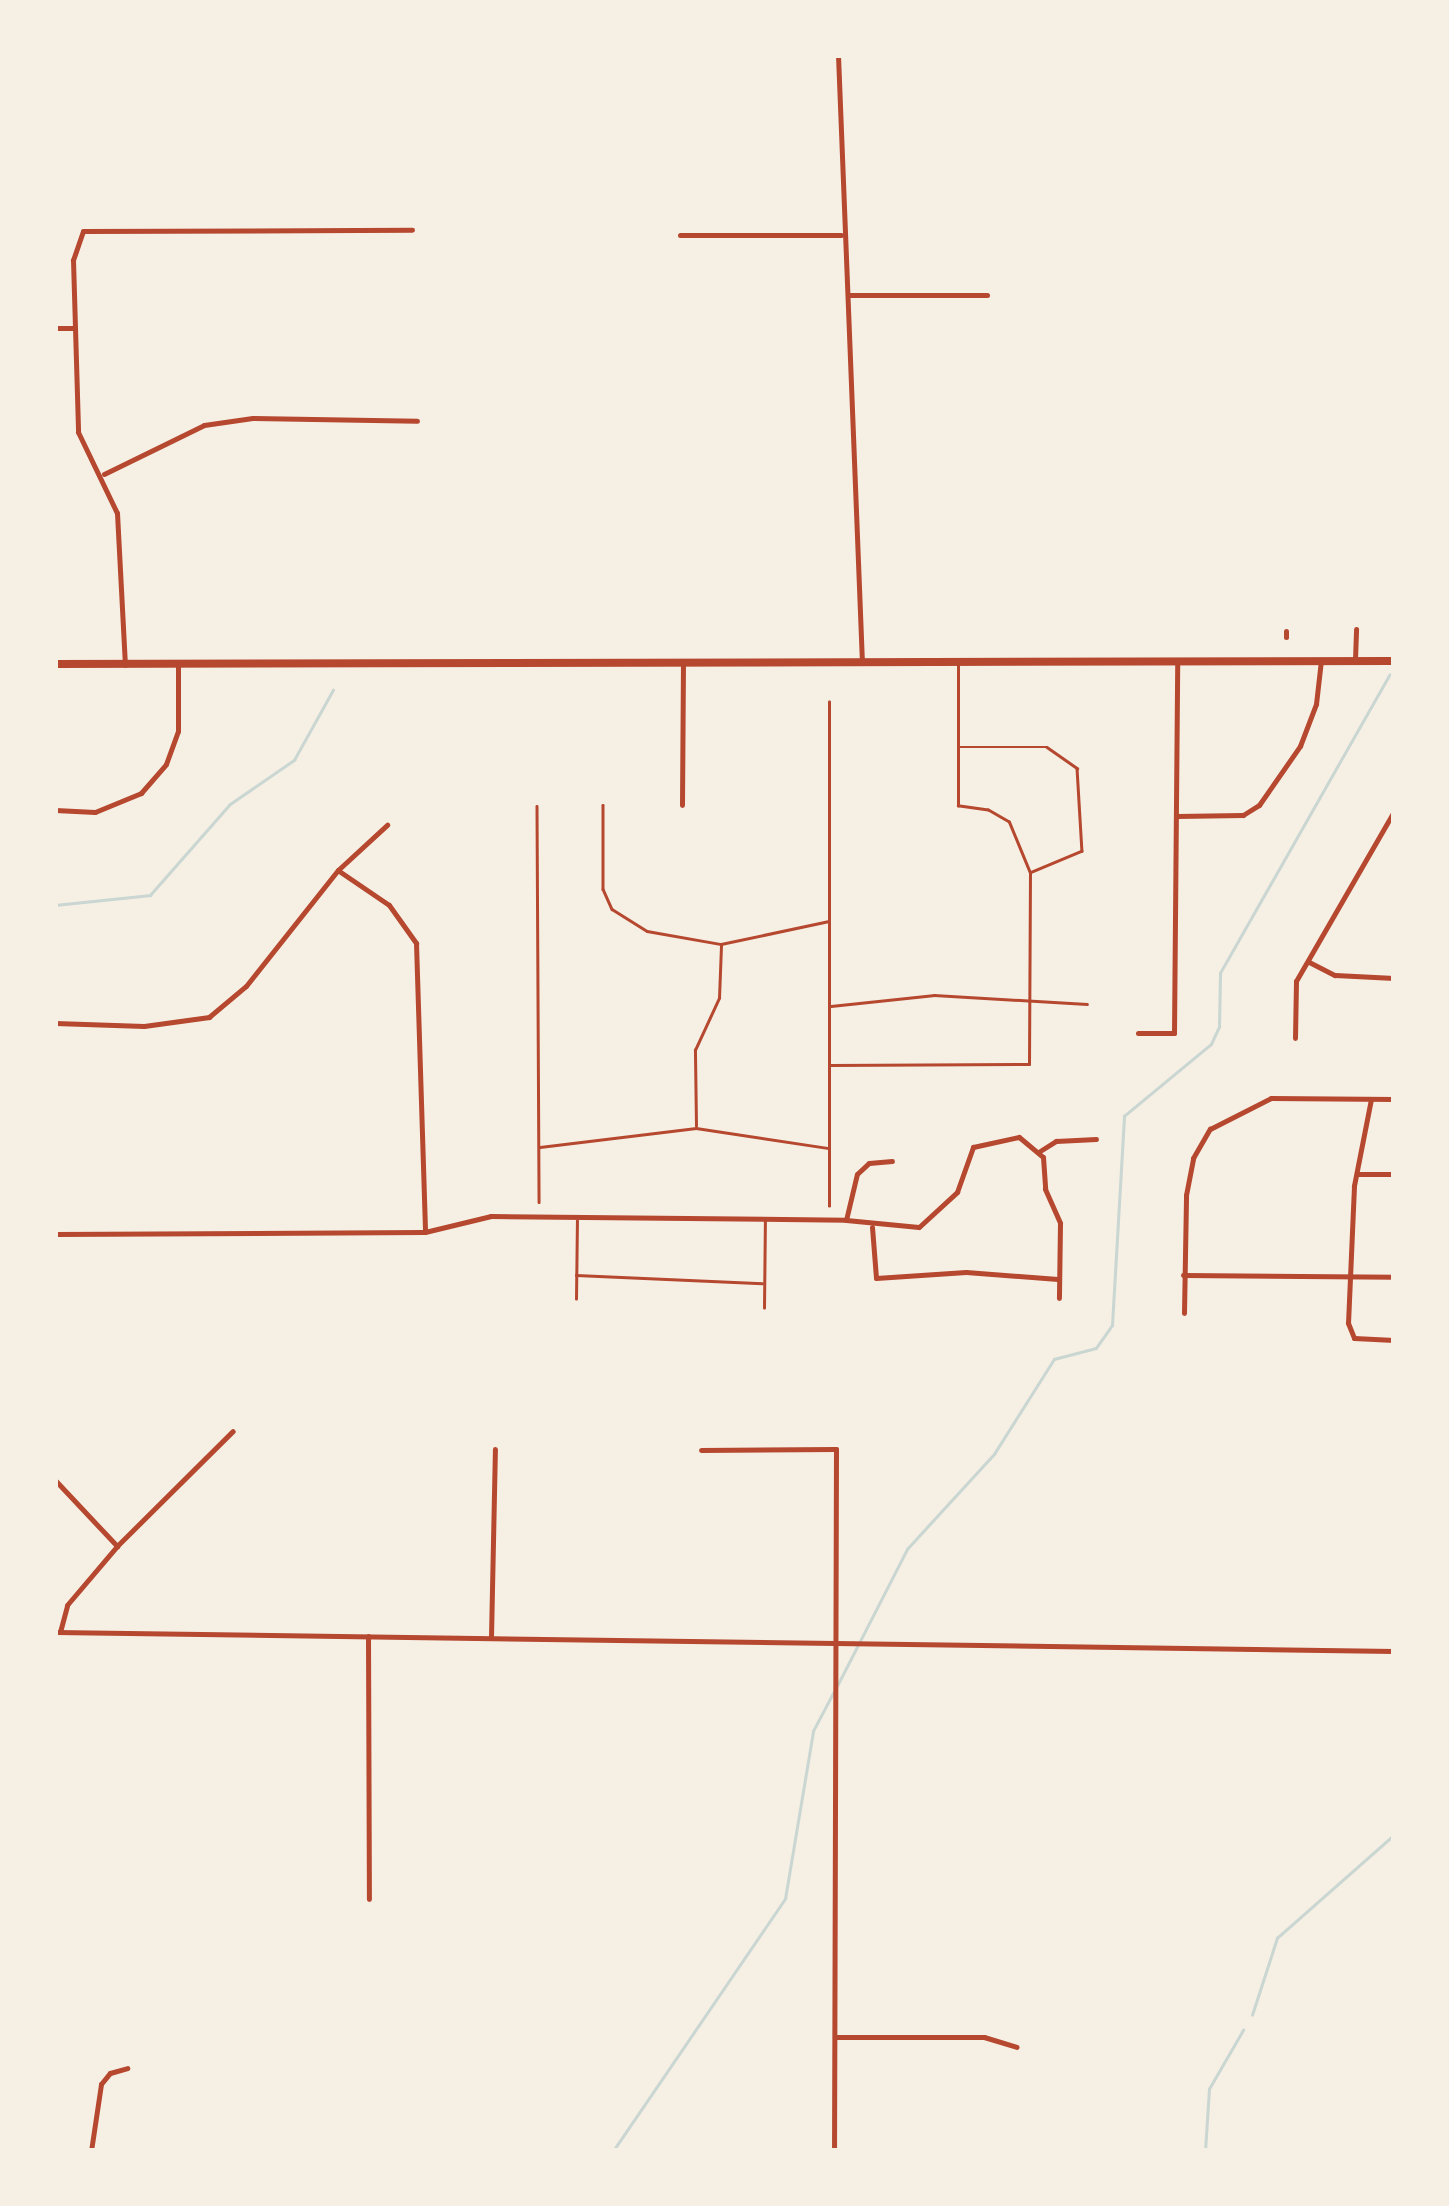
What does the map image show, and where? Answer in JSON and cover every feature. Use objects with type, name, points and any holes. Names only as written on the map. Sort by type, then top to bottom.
[{"type":"main road","points":[[55,664],[1394,661]]},
{"type":"street","points":[[838,55],[842,235],[849,295],[862,662]]},
{"type":"street","points":[[77,224],[83,231],[412,230]]},
{"type":"street","points":[[83,231],[74,246],[78,432],[104,474],[122,541],[125,665]]},
{"type":"street","points":[[680,235],[842,235]]},
{"type":"street","points":[[849,295],[987,294]]},
{"type":"street","points":[[55,328],[73,328]]},
{"type":"street","points":[[104,474],[204,426],[253,418],[417,421]]},
{"type":"street","points":[[1355,660],[1356,629]]},
{"type":"street","points":[[1138,1033],[1174,1033],[1177,660]]},
{"type":"street","points":[[1177,816],[1243,815],[1259,805],[1300,746],[1316,704],[1321,660]]},
{"type":"street","points":[[55,810],[95,812],[142,793],[166,764],[178,731],[178,665]]},
{"type":"street","points":[[682,804],[683,665]]},
{"type":"street","points":[[1295,1038],[1296,981],[1394,811]]},
{"type":"street","points":[[55,1023],[144,1026],[209,1017],[246,986],[338,870],[387,825]]},
{"type":"street","points":[[338,870],[389,905],[416,943],[424,1232]]},
{"type":"street","points":[[1309,962],[1335,975],[1394,978]]},
{"type":"street","points":[[1184,1313],[1183,1274],[1192,1158],[1210,1129],[1270,1098],[1394,1099]]},
{"type":"street","points":[[1371,1099],[1357,1174],[1348,1322],[1354,1338],[1394,1340]]},
{"type":"street","points":[[55,1234],[424,1232],[491,1216],[577,1215],[846,1220],[872,1227],[919,1228],[940,1215],[957,1192],[974,1147],[987,1140],[1019,1137],[1040,1151]]},
{"type":"street","points":[[1040,1151],[1056,1142],[1096,1139]]},
{"type":"street","points":[[1040,1151],[1044,1189],[1060,1223],[1059,1298]]},
{"type":"street","points":[[846,1220],[857,1174],[869,1164],[892,1161]]},
{"type":"street","points":[[1357,1174],[1394,1174]]},
{"type":"street","points":[[872,1227],[876,1278],[966,1272],[1058,1279]]},
{"type":"street","points":[[1183,1274],[1394,1277]]},
{"type":"street","points":[[233,1431],[116,1546],[67,1605],[58,1632],[1394,1651]]},
{"type":"street","points":[[491,1637],[495,1449]]},
{"type":"street","points":[[702,1450],[836,1449],[834,2151]]},
{"type":"street","points":[[55,1480],[116,1546]]},
{"type":"street","points":[[368,1636],[369,1899]]},
{"type":"street","points":[[835,2036],[984,2037],[1017,2048]]},
{"type":"street","points":[[90,2151],[101,2084],[110,2073],[127,2068]]},
{"type":"lane","points":[[830,1066],[1028,1064],[1030,873],[1022,843],[1008,822],[988,810],[958,806],[958,661]]},
{"type":"lane","points":[[829,1206],[830,702]]},
{"type":"lane","points":[[959,748],[1047,747],[1077,768],[1082,851],[1030,873]]},
{"type":"lane","points":[[604,805],[603,890],[612,909],[673,940],[721,944],[832,920]]},
{"type":"lane","points":[[536,806],[539,1202]]},
{"type":"lane","points":[[696,1128],[695,1050],[719,998],[721,944]]},
{"type":"lane","points":[[831,1006],[934,994],[1030,1004],[1086,1004]]},
{"type":"lane","points":[[538,1148],[696,1128],[830,1148]]},
{"type":"lane","points":[[576,1299],[577,1215]]},
{"type":"lane","points":[[764,1308],[765,1218]]},
{"type":"lane","points":[[576,1274],[762,1283]]},
{"type":"waterway","points":[[837,1686],[907,1549],[994,1454],[1054,1359],[1096,1348],[1112,1325],[1124,1116],[1211,1044],[1219,1027],[1220,973],[1389,675]]},
{"type":"waterway","points":[[55,905],[150,895],[230,804],[294,760],[333,690]]},
{"type":"waterway","points":[[613,2151],[785,1899],[813,1731],[833,1693]]},
{"type":"waterway","points":[[1252,2015],[1277,1938],[1394,1835]]},
{"type":"waterway","points":[[1205,2151],[1209,2089],[1243,2030]]}]
